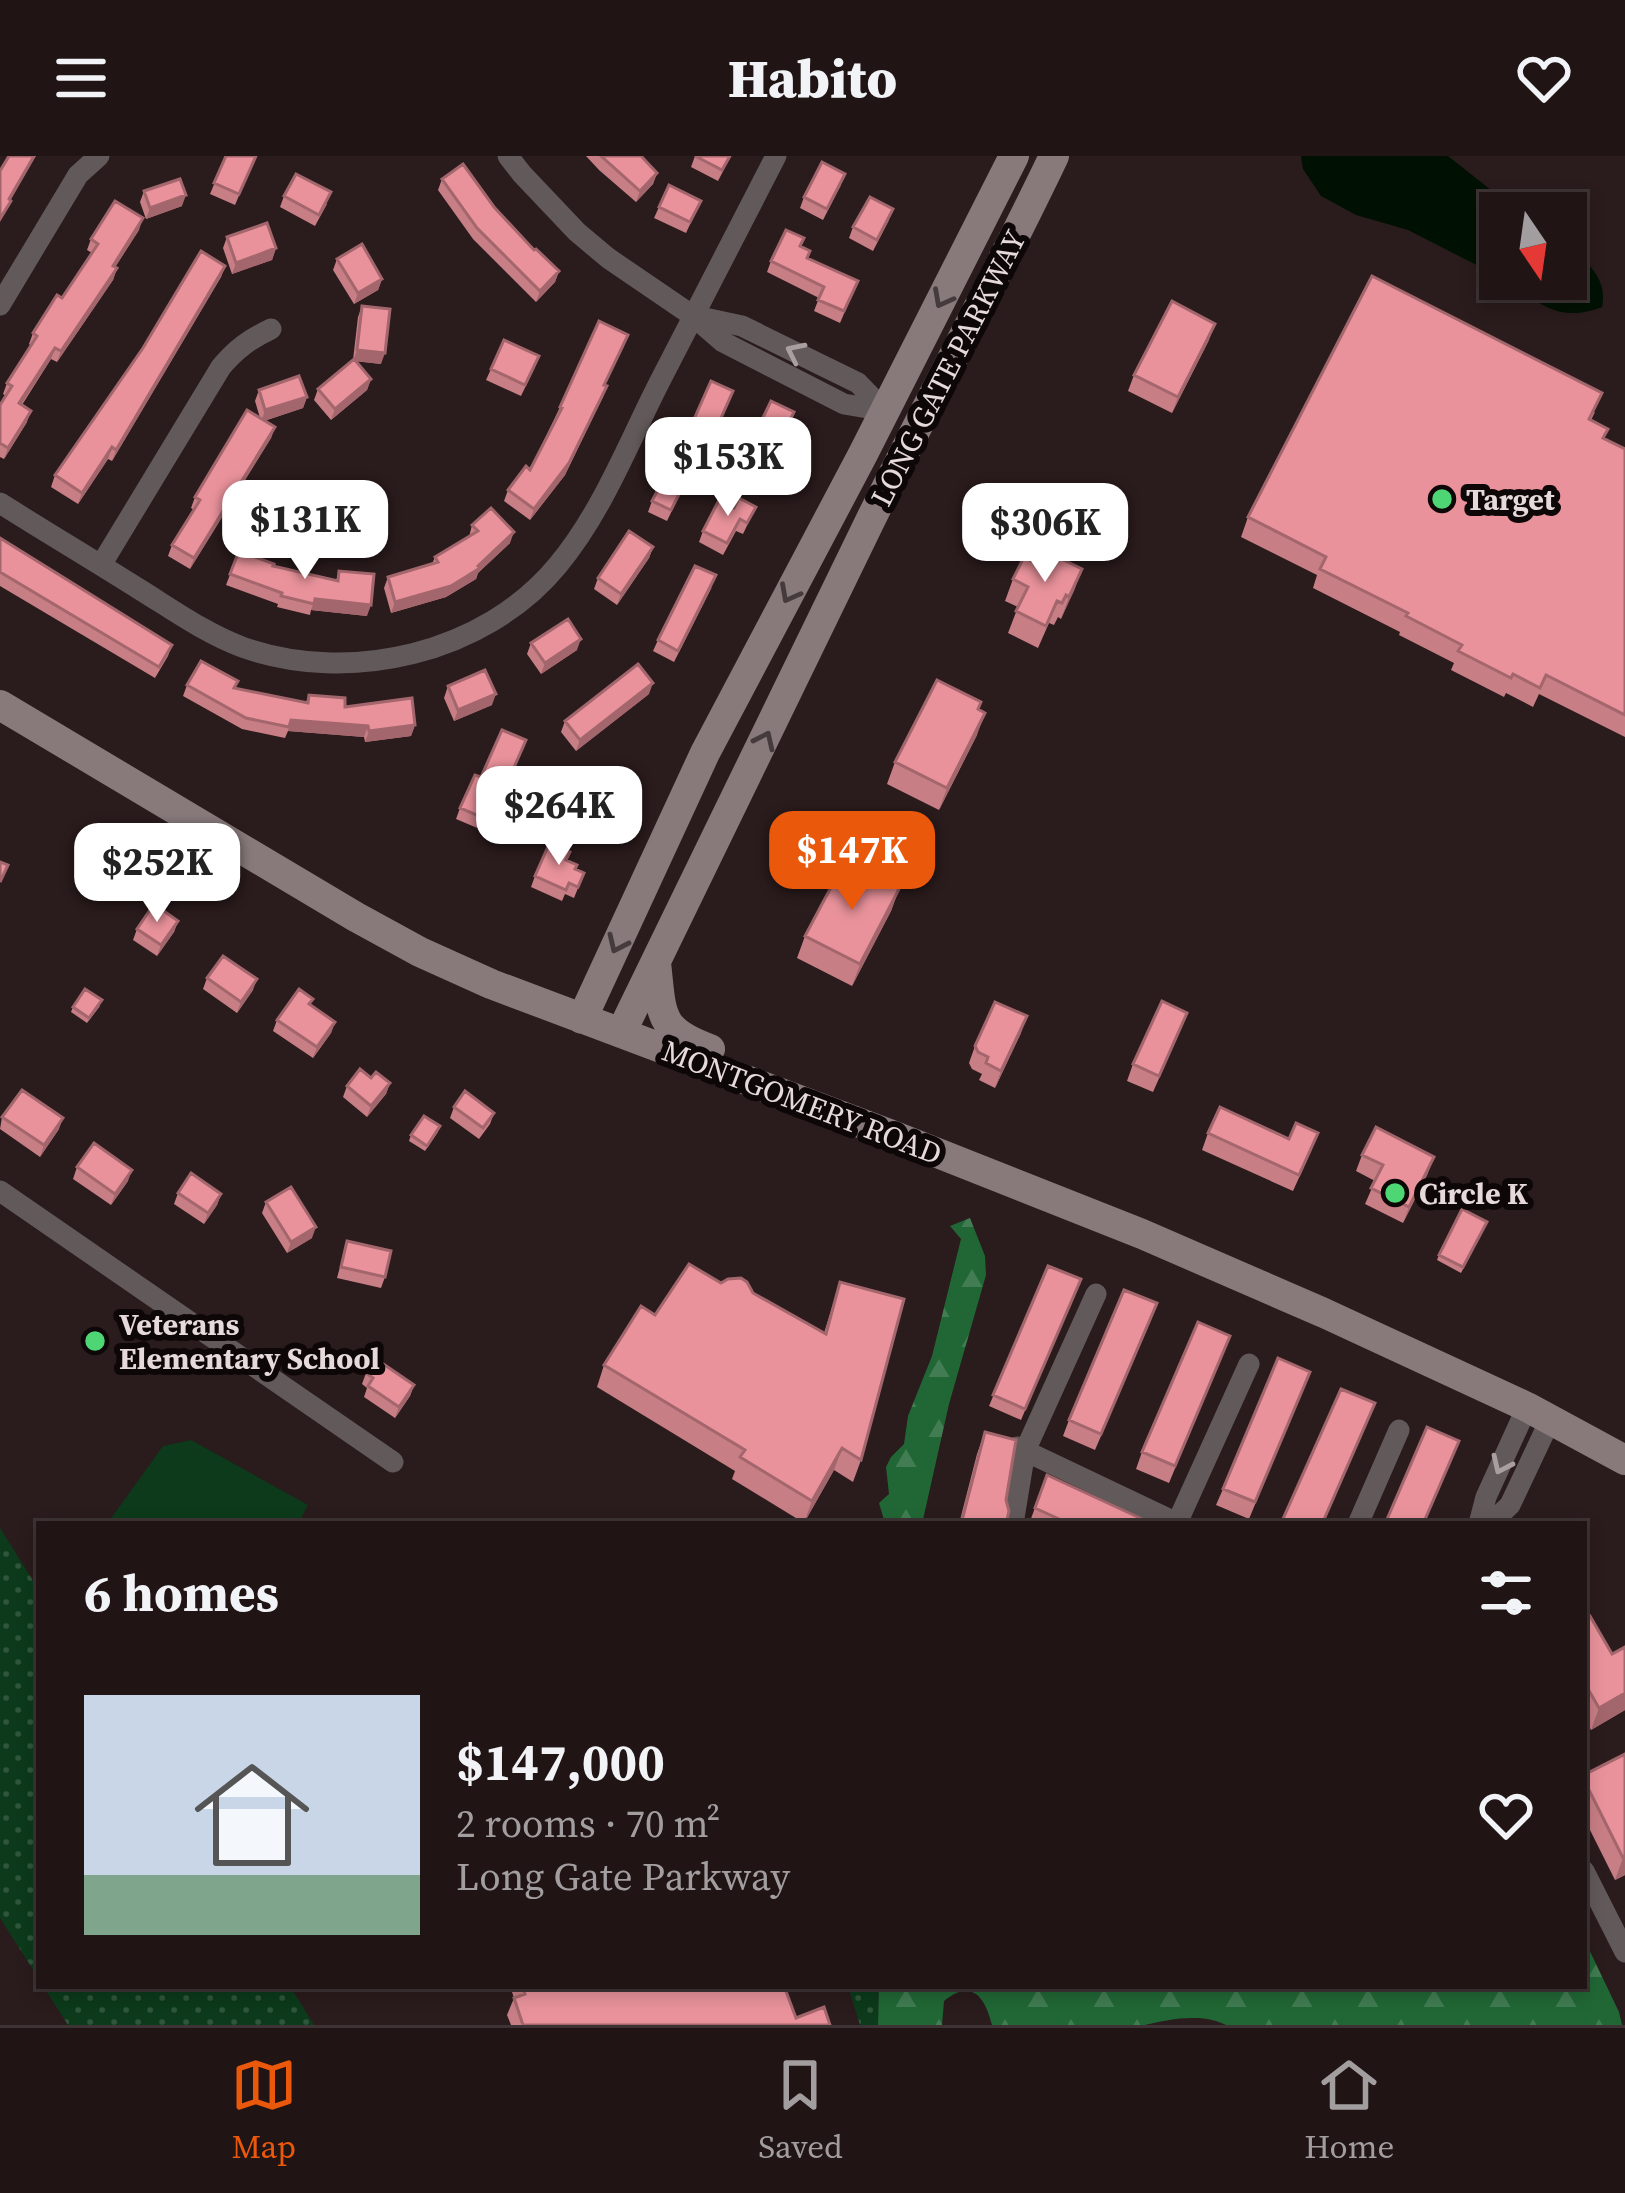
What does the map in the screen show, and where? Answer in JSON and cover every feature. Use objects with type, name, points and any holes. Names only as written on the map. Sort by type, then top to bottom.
[{"type":"main road","name":"LONG GATE PARKWAY","points":[[621,1033],[892,478],[916,349],[1014,156]]},
{"type":"main road","name":"LONG GATE PARKWAY","points":[[582,1019],[705,753],[863,454],[949,367],[1054,156]]},
{"type":"main road","name":"MONTGOMERY ROAD","points":[[0,705],[420,952],[491,984],[1142,1234],[1539,1413],[1625,1460]]},
{"type":"main road","points":[[656,963],[662,1015],[670,1028],[698,1045],[888,1115],[892,1135]]},
{"type":"street","points":[[0,305],[78,176],[100,156]]},
{"type":"street","points":[[508,156],[544,199],[608,258],[693,316],[742,326],[858,383],[902,418]]},
{"type":"street","points":[[0,503],[203,629],[242,646],[318,662],[389,659],[433,648],[506,613],[560,563],[598,507],[776,156]]},
{"type":"street","points":[[100,565],[221,367],[248,340],[271,329]]},
{"type":"street","points":[[0,1191],[393,1462]]},
{"type":"street","points":[[1013,1521],[1025,1451],[1096,1294]]},
{"type":"street","points":[[1179,1521],[1249,1364]]},
{"type":"street","points":[[1480,1521],[1486,1497],[1539,1413]]},
{"type":"street","points":[[1493,1521],[1510,1505],[1539,1413]]},
{"type":"street","points":[[1359,1521],[1399,1430]]},
{"type":"street","points":[[998,1439],[1172,1521]]},
{"type":"street","points":[[1587,1874],[1615,1907],[1625,1952]]},
{"type":"green space","points":[[970,1218],[985,1256],[986,1275],[949,1404],[923,1521],[883,1521],[879,1503],[889,1494],[886,1467],[904,1444],[908,1416],[932,1356],[961,1239],[950,1226]]},
{"type":"green space","points":[[191,1440],[308,1505],[300,1521],[109,1521],[163,1446]]},
{"type":"green space","points":[[0,1528],[36,1585],[36,1974],[0,1918]]},
{"type":"green space","points":[[1587,1945],[1622,2025],[1226,2025],[1196,2018],[1145,2025],[992,2025],[981,1999],[962,1991],[944,2001],[942,2025],[878,2025],[879,1989],[1587,1989]]},
{"type":"green space","points":[[45,1989],[292,1989],[314,2025],[68,2025]]},
{"type":"green space","points":[[849,1989],[879,1989],[878,2025],[860,2025]]},
{"type":"shaded area","points":[[1301,156],[1448,156],[1493,192],[1479,192],[1479,266],[1408,230],[1356,215],[1321,196],[1303,169]]},
{"type":"shaded area","points":[[1587,263],[1602,288],[1602,307],[1587,312],[1561,312],[1535,300],[1587,300]]},
{"type":"building","points":[[9,156],[34,156],[0,219],[0,171]]},
{"type":"building","points":[[226,156],[256,156],[239,194],[214,183]]},
{"type":"building","points":[[601,156],[641,156],[657,173],[640,191]]},
{"type":"building","points":[[695,156],[730,156],[722,170]]},
{"type":"building","points":[[822,162],[845,174],[827,209],[804,197]]},
{"type":"building","points":[[463,164],[494,207],[559,271],[540,291],[477,228],[442,179]]},
{"type":"building","points":[[296,174],[331,192],[319,215],[284,196]]},
{"type":"building","points":[[180,179],[186,195],[150,208],[144,191]]},
{"type":"building","points":[[669,185],[701,201],[690,222],[659,207]]},
{"type":"building","points":[[870,197],[893,209],[877,240],[853,227]]},
{"type":"building","points":[[115,201],[143,218],[113,266],[117,268],[19,403],[31,411],[8,448],[0,443],[0,405],[12,386],[7,383],[57,295],[62,298],[98,244],[91,239]]},
{"type":"building","points":[[267,223],[276,248],[236,263],[227,237]]},
{"type":"building","points":[[786,230],[804,238],[800,246],[810,251],[807,258],[858,281],[844,311],[818,300],[824,287],[771,261]]},
{"type":"building","points":[[362,244],[382,279],[358,293],[337,259]]},
{"type":"building","points":[[201,251],[225,266],[116,450],[112,447],[82,493],[55,475],[143,348]]},
{"type":"building","name":"Target","points":[[1372,276],[1602,393],[1589,419],[1608,429],[1603,438],[1625,449],[1625,715],[1546,675],[1540,688],[1458,651],[1462,645],[1320,569],[1326,557],[1248,517]]},
{"type":"building","points":[[1172,301],[1215,324],[1178,397],[1134,375]]},
{"type":"building","points":[[362,306],[390,309],[385,353],[357,350]]},
{"type":"building","points":[[599,321],[628,335],[569,463],[534,509],[508,490],[526,466],[530,470]]},
{"type":"building","points":[[504,340],[539,356],[525,385],[491,369]]},
{"type":"building","points":[[354,359],[371,379],[335,409],[318,389]]},
{"type":"building","points":[[299,376],[307,397],[265,410],[259,390]]},
{"type":"building","points":[[711,381],[733,391],[717,427],[695,417]]},
{"type":"building","points":[[771,401],[794,412],[786,429],[794,433],[780,461],[760,451],[769,433],[758,428]]},
{"type":"building","points":[[247,410],[275,427],[194,558],[172,545]]},
{"type":"building","points":[[670,466],[689,475],[671,510],[652,501]]},
{"type":"building","points":[[739,498],[756,507],[747,523],[740,519],[727,543],[703,531],[719,500],[734,508]]},
{"type":"building","points":[[491,508],[514,532],[480,568],[451,586],[395,602],[388,577],[438,562],[435,557],[478,531],[472,525]]},
{"type":"building","points":[[629,531],[653,547],[621,594],[598,578]]},
{"type":"building","points":[[0,538],[172,645],[159,667],[0,572]]},
{"type":"building","points":[[1041,549],[1082,569],[1069,597],[1057,601],[1046,626],[1016,611],[1028,587],[1013,579],[1024,557],[1035,562]]},
{"type":"building","points":[[239,551],[273,566],[338,581],[339,571],[374,574],[371,605],[315,599],[314,604],[281,596],[230,574]]},
{"type":"building","points":[[695,566],[716,575],[678,651],[658,640]]},
{"type":"building","points":[[568,619],[581,639],[545,663],[531,643]]},
{"type":"building","points":[[201,661],[238,681],[234,688],[308,703],[309,695],[345,698],[345,707],[412,698],[415,725],[369,731],[368,726],[291,720],[289,727],[246,718],[187,685]]},
{"type":"building","points":[[638,664],[653,683],[580,740],[565,721]]},
{"type":"building","points":[[485,670],[496,694],[458,710],[448,686]]},
{"type":"building","points":[[937,680],[981,702],[978,709],[985,713],[947,788],[895,762]]},
{"type":"building","points":[[502,730],[526,740],[486,819],[460,808],[475,775],[481,777]]},
{"type":"building","points":[[541,798],[559,806],[547,833],[529,825]]},
{"type":"building","points":[[550,842],[570,852],[566,860],[584,873],[578,887],[569,883],[566,890],[535,876]]},
{"type":"building","points":[[845,861],[899,889],[860,964],[805,936]]},
{"type":"building","points":[[154,904],[178,921],[161,945],[137,929]]},
{"type":"building","points":[[223,956],[257,979],[241,1002],[207,978]]},
{"type":"building","points":[[85,989],[102,1000],[89,1018],[73,1007]]},
{"type":"building","points":[[299,989],[313,999],[309,1004],[335,1022],[317,1047],[277,1020]]},
{"type":"building","points":[[1162,1001],[1187,1013],[1159,1076],[1133,1064]]},
{"type":"building","points":[[995,1002],[1027,1016],[1001,1071],[986,1063],[988,1057],[975,1046]]},
{"type":"building","points":[[360,1069],[371,1078],[376,1072],[390,1083],[371,1106],[347,1086]]},
{"type":"building","points":[[22,1090],[63,1118],[44,1145],[2,1117]]},
{"type":"building","points":[[465,1091],[494,1113],[483,1128],[454,1107]]},
{"type":"building","points":[[1220,1107],[1289,1139],[1296,1123],[1318,1133],[1299,1175],[1208,1133]]},
{"type":"building","points":[[424,1116],[440,1126],[427,1146],[411,1135]]},
{"type":"building","name":"Circle K","points":[[1376,1127],[1434,1157],[1409,1207],[1371,1188],[1383,1165],[1362,1155]]},
{"type":"building","points":[[94,1143],[132,1170],[115,1194],[77,1167]]},
{"type":"building","points":[[191,1173],[221,1194],[208,1213],[178,1193]]},
{"type":"building","points":[[291,1187],[316,1227],[291,1242],[266,1202]]},
{"type":"building","points":[[1462,1209],[1487,1222],[1463,1267],[1439,1255]]},
{"type":"building","points":[[347,1241],[391,1251],[385,1277],[341,1267]]},
{"type":"building","points":[[689,1264],[721,1283],[741,1278],[753,1293],[826,1334],[840,1282],[904,1299],[861,1460],[842,1448],[812,1501],[740,1457],[745,1450],[604,1365],[641,1306],[655,1315]]},
{"type":"building","points":[[1048,1266],[1081,1279],[1025,1409],[993,1395]]},
{"type":"building","points":[[1124,1290],[1157,1303],[1101,1434],[1069,1420]]},
{"type":"building","points":[[1198,1322],[1230,1336],[1175,1466],[1142,1452]]},
{"type":"building","points":[[1278,1358],[1310,1372],[1255,1502],[1223,1489]]},
{"type":"building","points":[[376,1359],[414,1385],[399,1407],[368,1386],[373,1378],[366,1373]]},
{"type":"building","points":[[1341,1389],[1375,1403],[1323,1521],[1283,1519]]},
{"type":"building","points":[[1427,1427],[1459,1441],[1424,1521],[1386,1521]]},
{"type":"building","points":[[985,1432],[1016,1440],[1007,1521],[962,1521]]},
{"type":"building","points":[[1047,1475],[1147,1521],[1063,1521],[1035,1508]]},
{"type":"building","points":[[1587,1618],[1612,1654],[1625,1647],[1625,1693],[1599,1708],[1587,1687]]},
{"type":"building","points":[[1625,1754],[1623,1858],[1587,1786],[1587,1773]]},
{"type":"building","points":[[523,1989],[785,1989],[796,2018],[824,2007],[830,2025],[523,2025],[514,1998],[525,1994]]},
{"type":"place","name":"Target","points":[[1442,499]]},
{"type":"place","name":"Circle K","points":[[1395,1193]]},
{"type":"place","name":"Veterans Elementary School","points":[[95,1341]]}]
